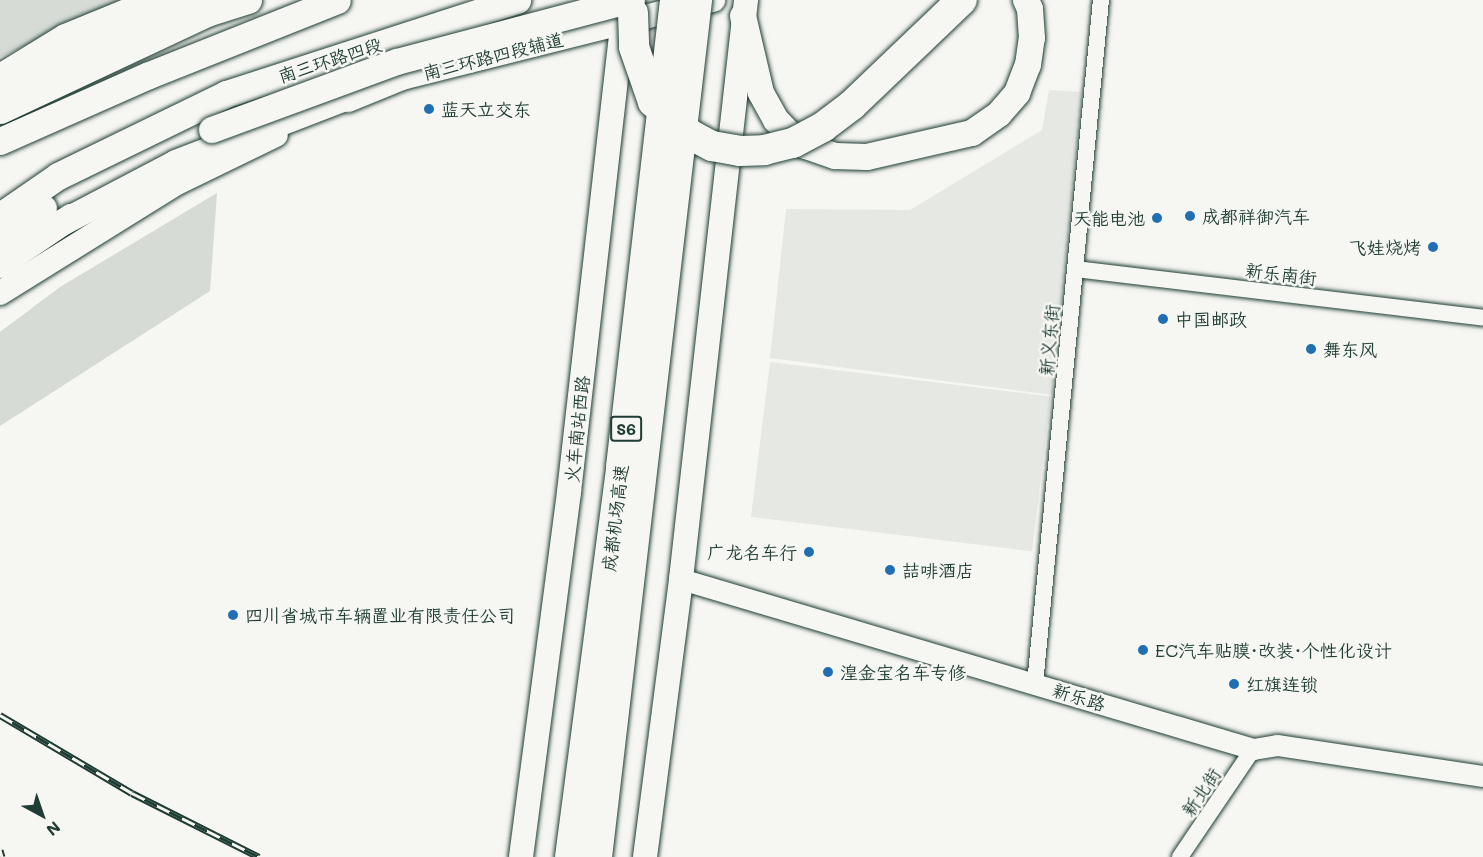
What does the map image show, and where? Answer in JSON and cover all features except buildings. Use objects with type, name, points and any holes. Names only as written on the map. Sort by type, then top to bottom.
[{"type":"highway","points":[[0,93],[134,28],[203,0]]},
{"type":"highway","points":[[0,110],[207,13],[248,0]]},
{"type":"highway","name":"南三环路四段","points":[[0,216],[58,176],[226,94],[517,0]]},
{"type":"highway","name":"成都机场高速","points":[[570,857],[621,467],[675,0]]},
{"type":"highway","name":"成都机场高速","points":[[597,857],[697,0]]},
{"type":"highway","points":[[629,6],[634,47],[653,102],[691,135],[712,146],[740,151],[764,150],[793,143],[823,127],[852,105],[962,0]]},
{"type":"highway","points":[[0,141],[149,75],[332,2]]},
{"type":"highway","name":"南三环路四段","points":[[0,239],[148,132]]},
{"type":"main road","points":[[5,72],[65,36],[153,0]]},
{"type":"main road","name":"南三环路四段辅道","points":[[0,293],[175,184],[364,92],[629,6],[712,0]]},
{"type":"main road","points":[[745,8],[761,93],[776,120],[795,140],[827,153],[849,158],[867,157],[972,133],[999,114],[1017,93],[1023,81],[1032,38],[1030,9],[1026,0]]},
{"type":"main road","points":[[0,265],[58,225],[212,130],[398,62],[629,6]]},
{"type":"main road","name":"火车南站西路","points":[[521,857],[629,6]]},
{"type":"main road","points":[[645,857],[681,579],[745,8]]},
{"type":"main road","points":[[58,225],[176,163],[364,92]]},
{"type":"street","name":"新义东街","points":[[1035,684],[1101,0]]},
{"type":"street","name":"新乐南街","points":[[1075,269],[1483,318]]},
{"type":"street","name":"新乐路","points":[[681,579],[1253,749],[1277,745],[1483,776]]},
{"type":"street","name":"新北街","points":[[1180,857],[1253,749]]},
{"type":"shaded area","points":[[0,0],[125,0],[0,57]]},
{"type":"shaded area","points":[[1049,90],[1082,92],[1052,395],[770,358],[786,209],[910,210],[1042,130]]},
{"type":"shaded area","points":[[217,193],[210,291],[0,426],[0,332],[60,287]]},
{"type":"shaded area","points":[[770,362],[1051,396],[1032,551],[751,517]]},
{"type":"railway","points":[[0,715],[132,793],[259,857]]},
{"type":"railway","points":[[0,850],[2,857]]},
{"type":"place","name":"蓝天立交东","points":[[429,109]]},
{"type":"place","name":"成都祥御汽车","points":[[1190,216]]},
{"type":"place","name":"天能电池","points":[[1157,218]]},
{"type":"place","name":"飞娃烧烤","points":[[1433,247]]},
{"type":"place","name":"中国邮政","points":[[1163,319]]},
{"type":"place","name":"舞东风","points":[[1311,349]]},
{"type":"place","name":"广龙名车行","points":[[809,552]]},
{"type":"place","name":"喆啡酒店","points":[[890,570]]},
{"type":"place","name":"四川省城市车辆置业有限责任公司","points":[[233,615]]},
{"type":"place","name":"EC汽车贴膜·改装·个性化设计","points":[[1143,650]]},
{"type":"place","name":"湟金宝名车专修","points":[[828,672]]},
{"type":"place","name":"红旗连锁","points":[[1234,684]]}]
